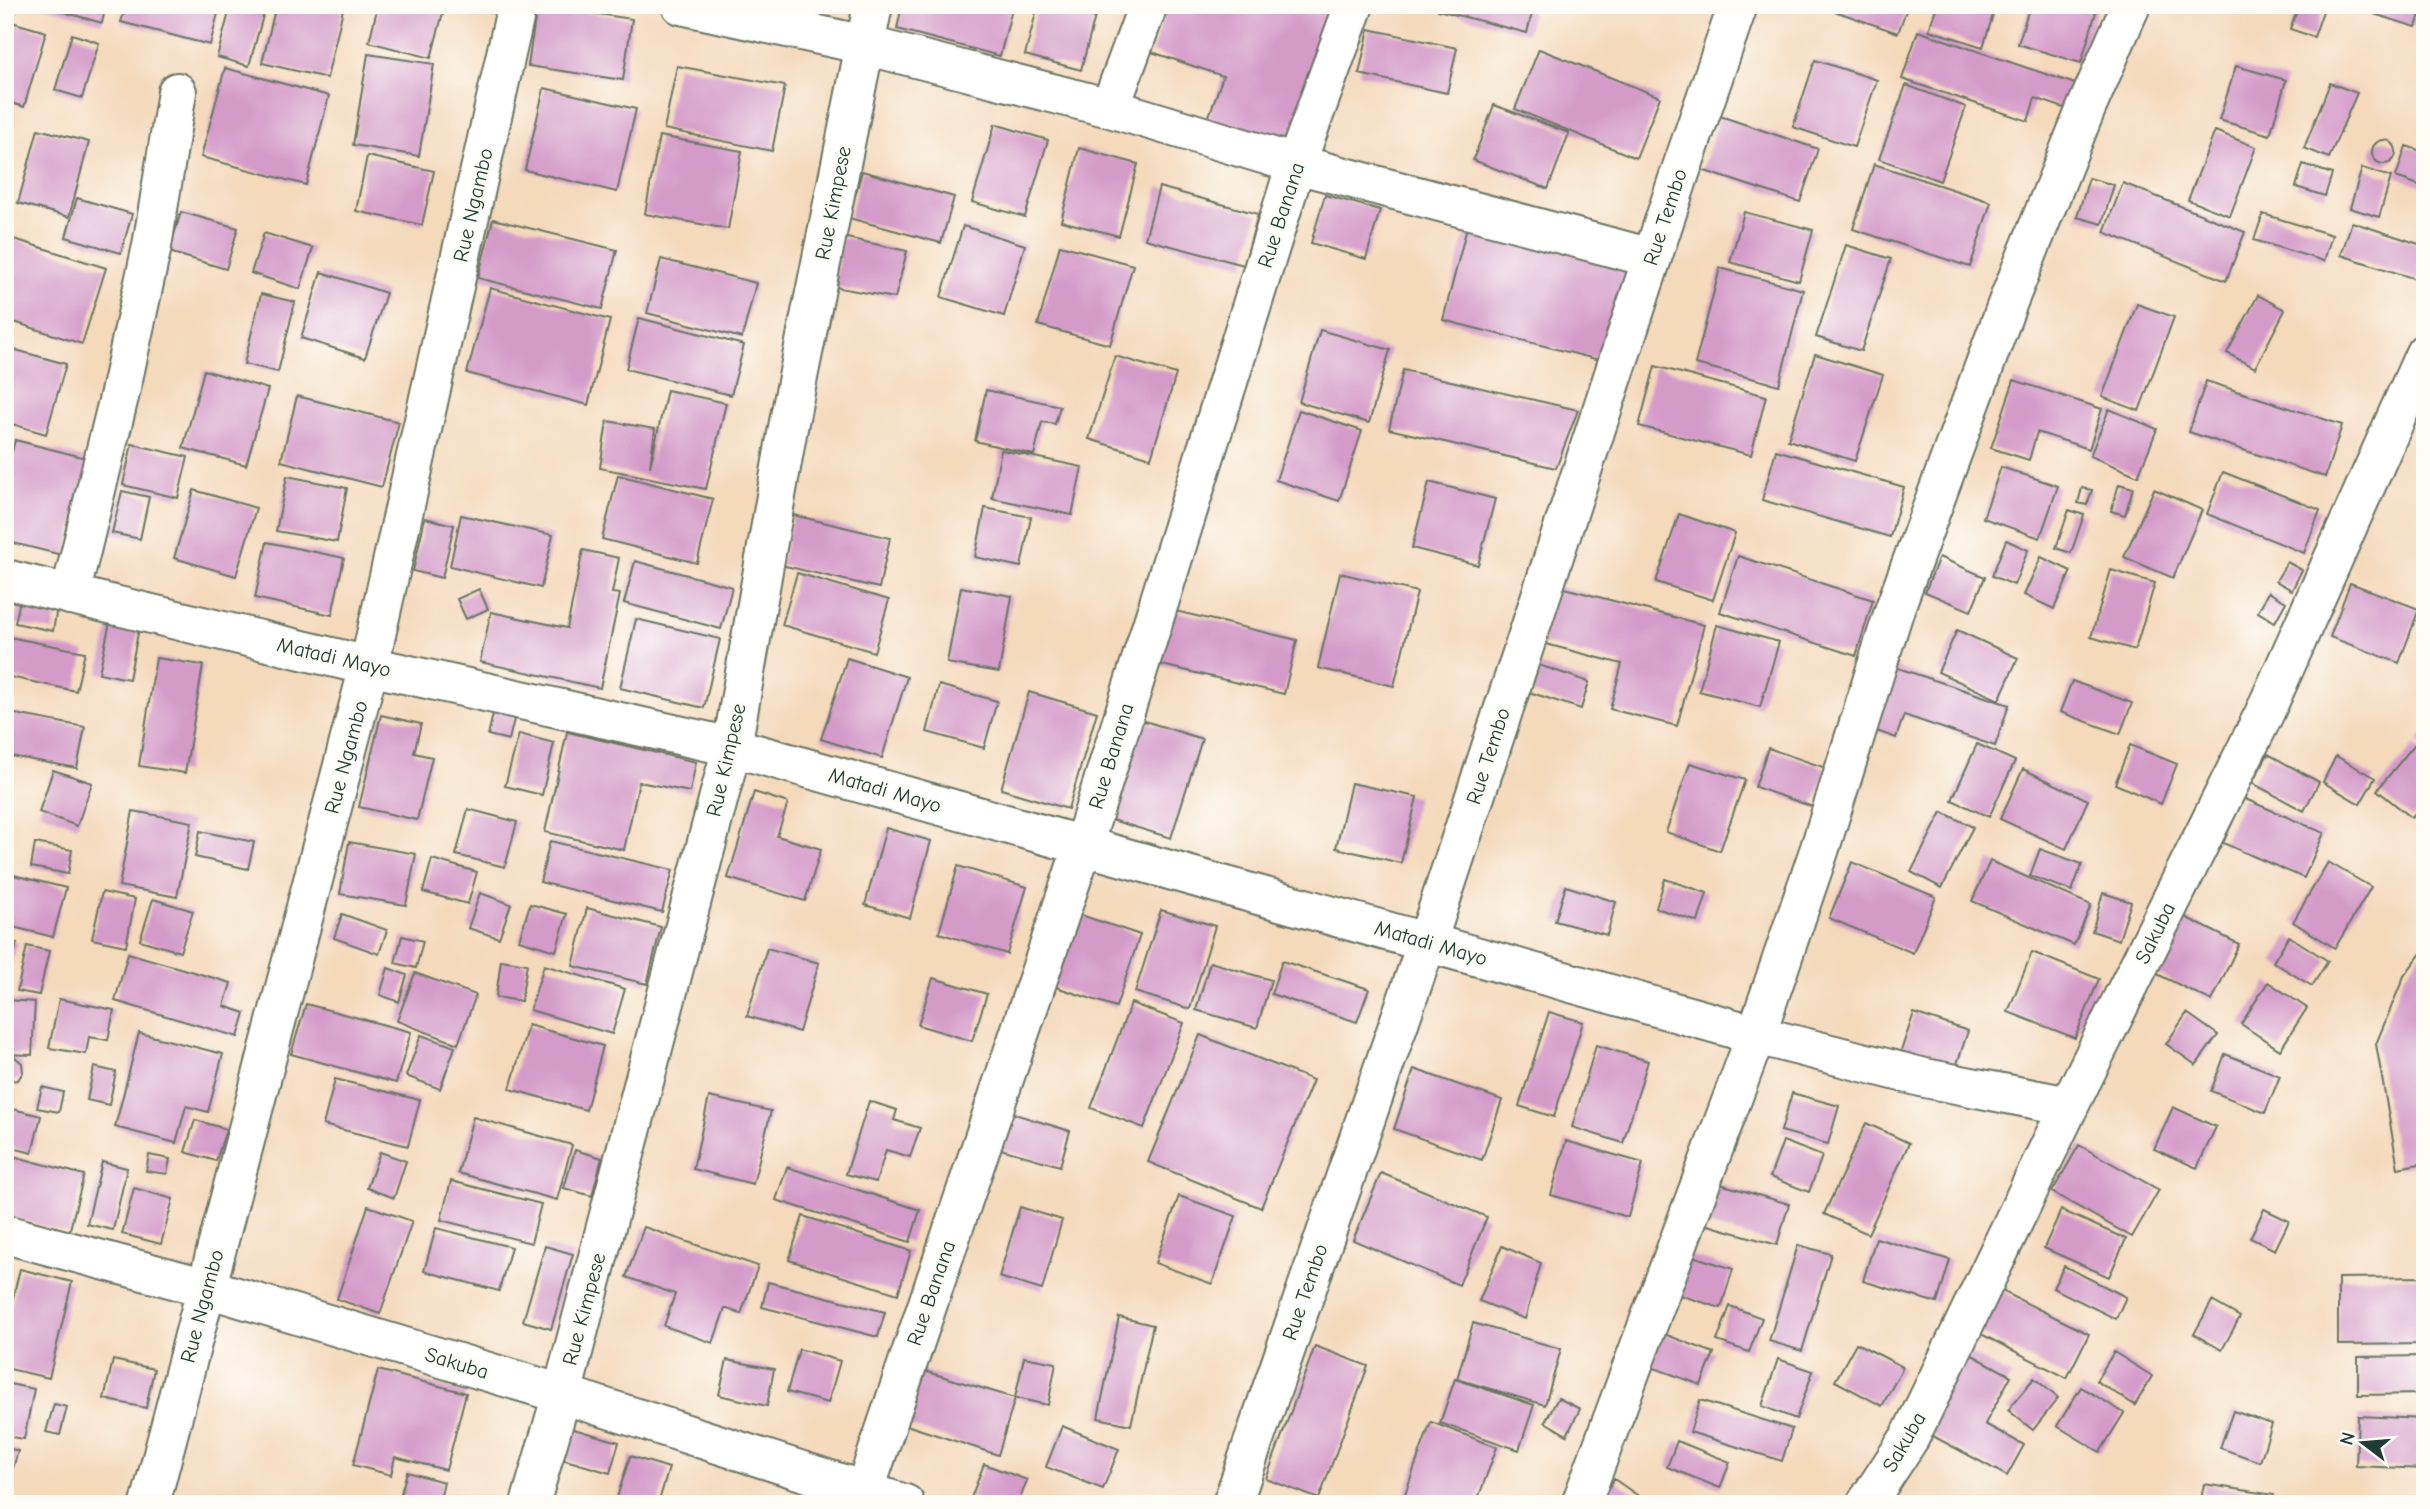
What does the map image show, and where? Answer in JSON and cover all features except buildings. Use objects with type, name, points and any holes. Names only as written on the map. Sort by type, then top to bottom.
[{"type":"street","name":"Rue Ngambo","points":[[150,1504],[369,666],[517,5]]},
{"type":"street","points":[[681,5],[864,45],[1110,108],[1296,164],[1652,258]]},
{"type":"street","name":"Rue Kimpese","points":[[530,1504],[562,1394],[732,747],[789,422],[873,5]]},
{"type":"street","points":[[1110,108],[1147,5]]},
{"type":"street","name":"Rue Banana","points":[[862,1498],[1083,846],[1296,164],[1354,5]]},
{"type":"street","name":"Rue Tembo","points":[[1232,1504],[1427,942],[1738,5]]},
{"type":"street","points":[[1581,1504],[1756,1035],[1820,848],[1900,595],[2008,302],[2131,5]]},
{"type":"street","points":[[71,595],[152,246],[177,92]]},
{"type":"street","name":"Sakuba","points":[[1866,1504],[1910,1437],[2069,1106],[2264,714],[2425,353]]},
{"type":"street","name":"Matadi Mayo","points":[[5,579],[369,666],[732,747],[1756,1035],[1925,1077],[2069,1106]]},
{"type":"street","name":"Sakuba","points":[[5,1234],[207,1288],[562,1394],[862,1498],[905,1504]]}]
